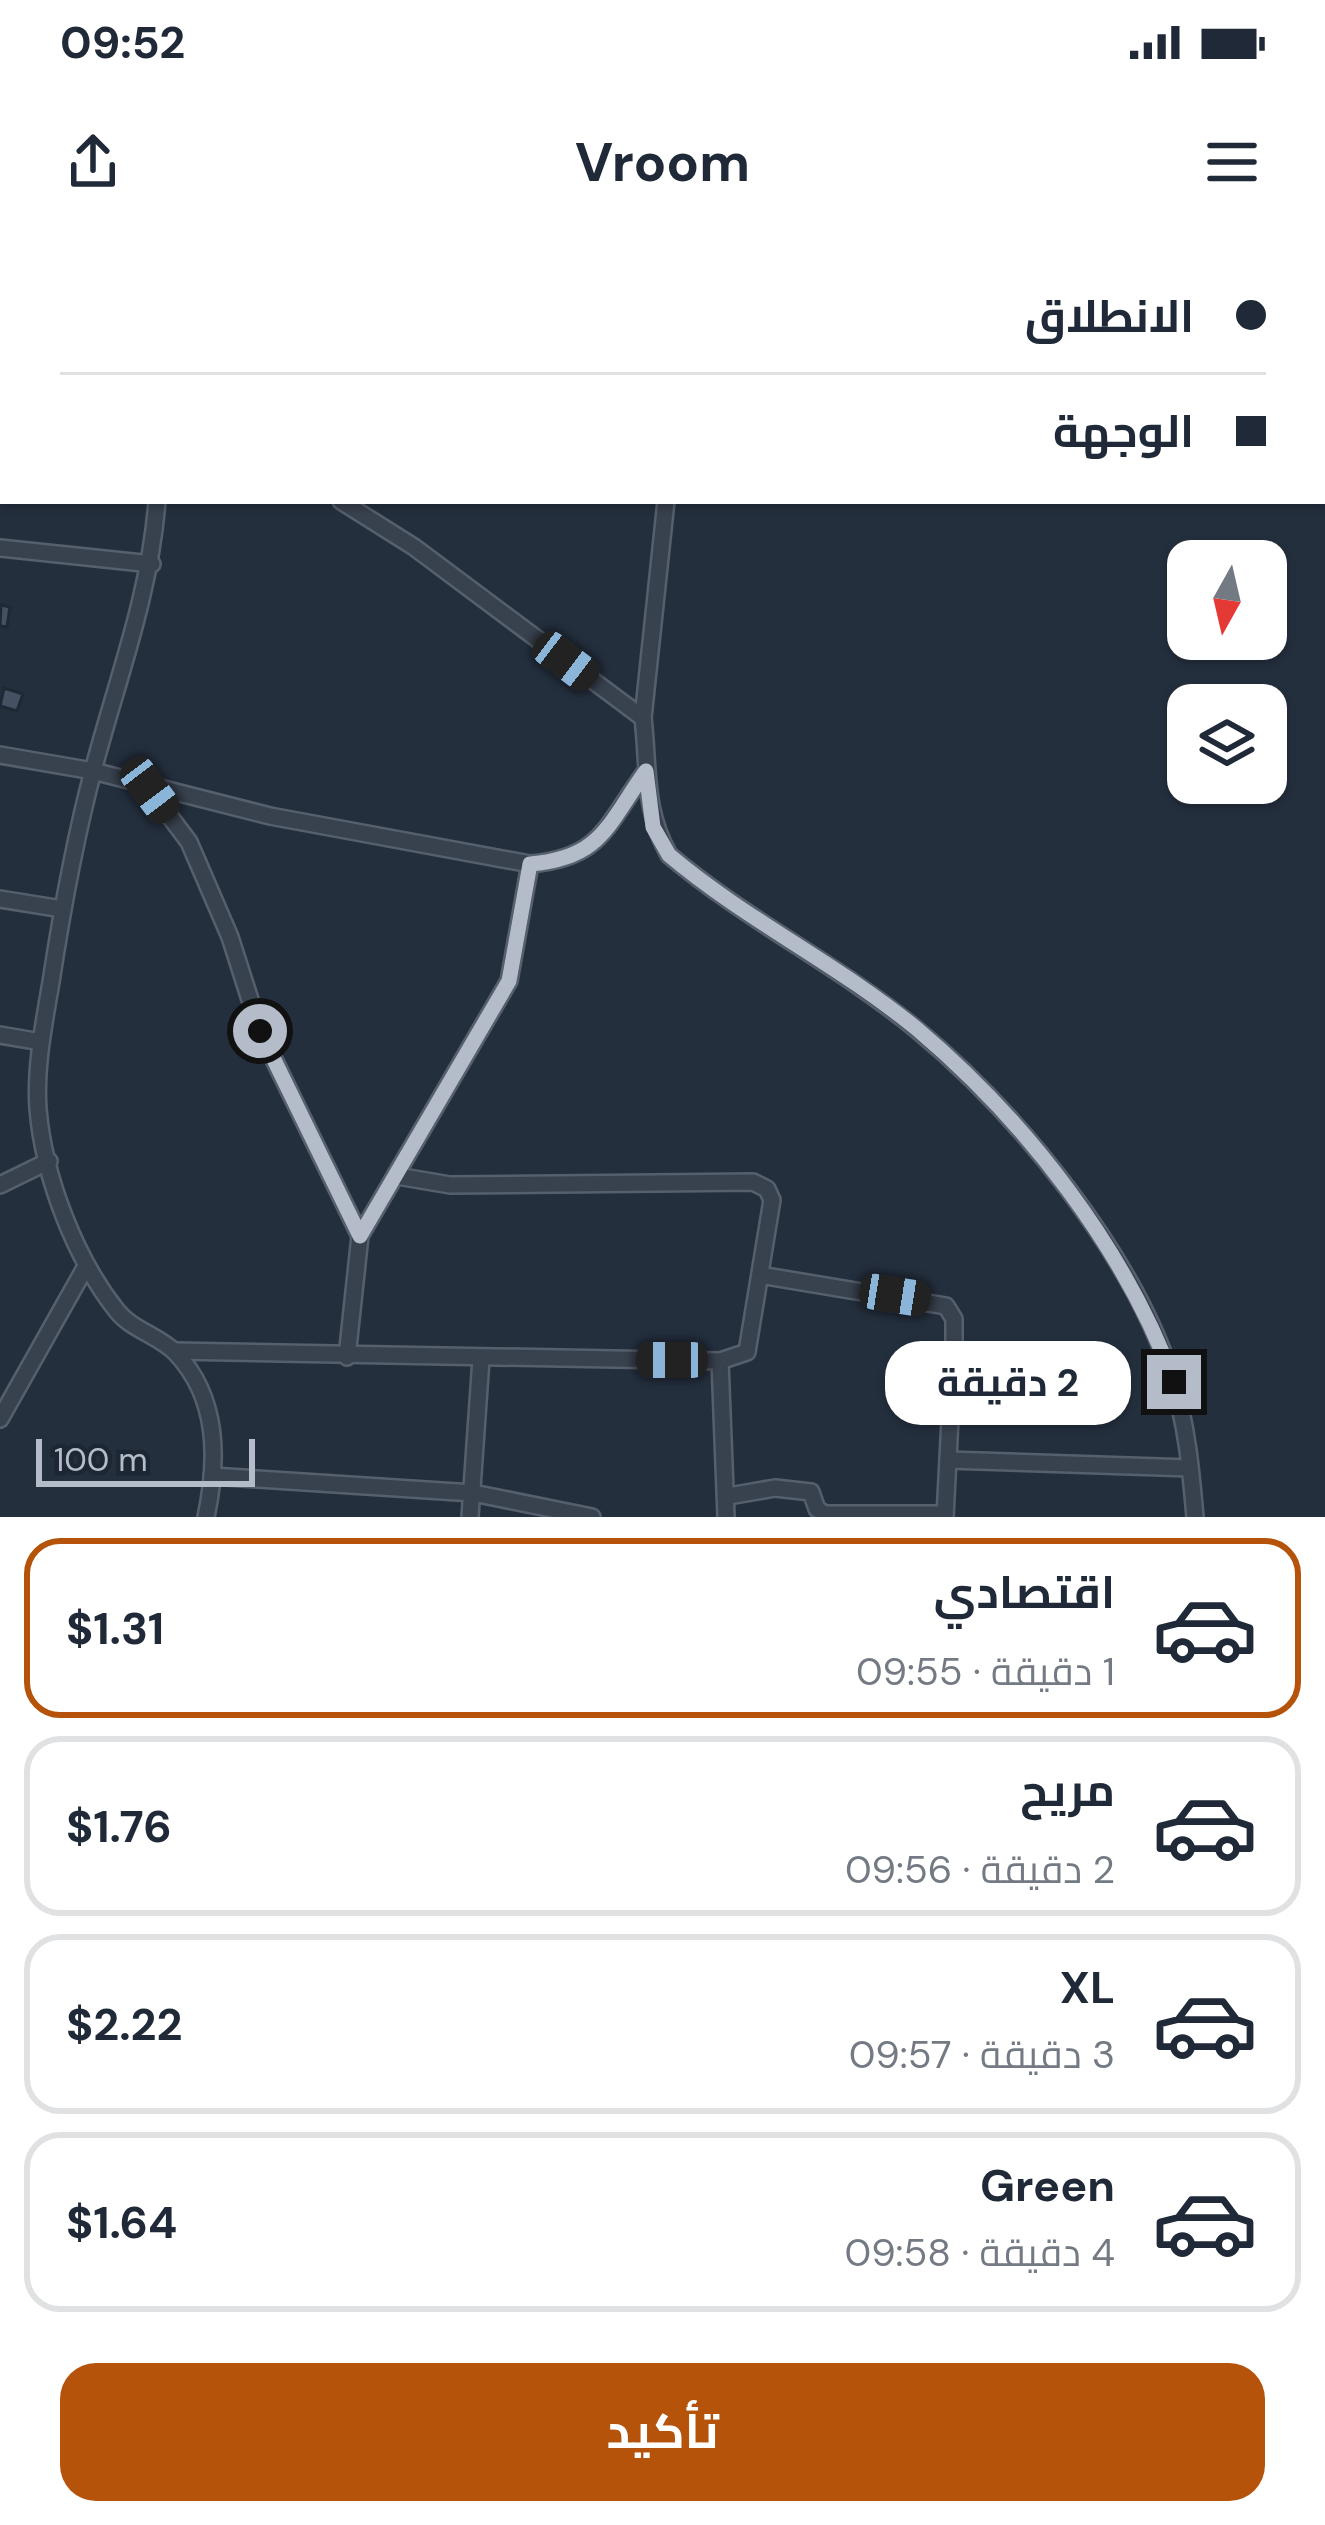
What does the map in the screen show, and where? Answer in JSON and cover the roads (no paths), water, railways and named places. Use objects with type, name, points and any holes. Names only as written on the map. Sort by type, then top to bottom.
[{"type":"street","points":[[157,504],[152,564],[93,771],[62,909],[41,1042],[38,1109],[49,1161],[85,1268],[122,1317],[175,1352],[202,1391],[214,1432],[206,1517]]},
{"type":"street","points":[[346,504],[414,547],[643,718]]},
{"type":"street","points":[[667,504],[643,718],[653,827],[669,855],[916,1029],[1058,1177],[1126,1278],[1162,1352],[1190,1468],[1195,1517]]},
{"type":"street","points":[[0,548],[152,564]]},
{"type":"street","points":[[0,755],[93,771],[150,790],[530,864],[568,860],[593,844],[646,771]]},
{"type":"street","points":[[150,790],[189,842],[260,1031],[360,1236]]},
{"type":"street","points":[[347,1357],[360,1236],[509,981],[530,864]]},
{"type":"street","points":[[0,899],[62,909]]},
{"type":"street","points":[[0,1035],[41,1042]]},
{"type":"street","points":[[4,1181],[49,1161]]},
{"type":"street","points":[[175,1352],[720,1360],[747,1352],[772,1200],[767,1189],[753,1182],[450,1185],[397,1176]]},
{"type":"street","points":[[0,1419],[85,1268]]},
{"type":"street","points":[[729,1496],[788,1488],[811,1492],[817,1509],[825,1514],[945,1515],[954,1319],[946,1306],[760,1275]]},
{"type":"street","points":[[470,1517],[481,1359]]},
{"type":"street","points":[[720,1360],[720,1426],[729,1496],[726,1517]]},
{"type":"street","points":[[948,1460],[1190,1468]]},
{"type":"street","points":[[212,1476],[473,1493],[586,1517]]}]
